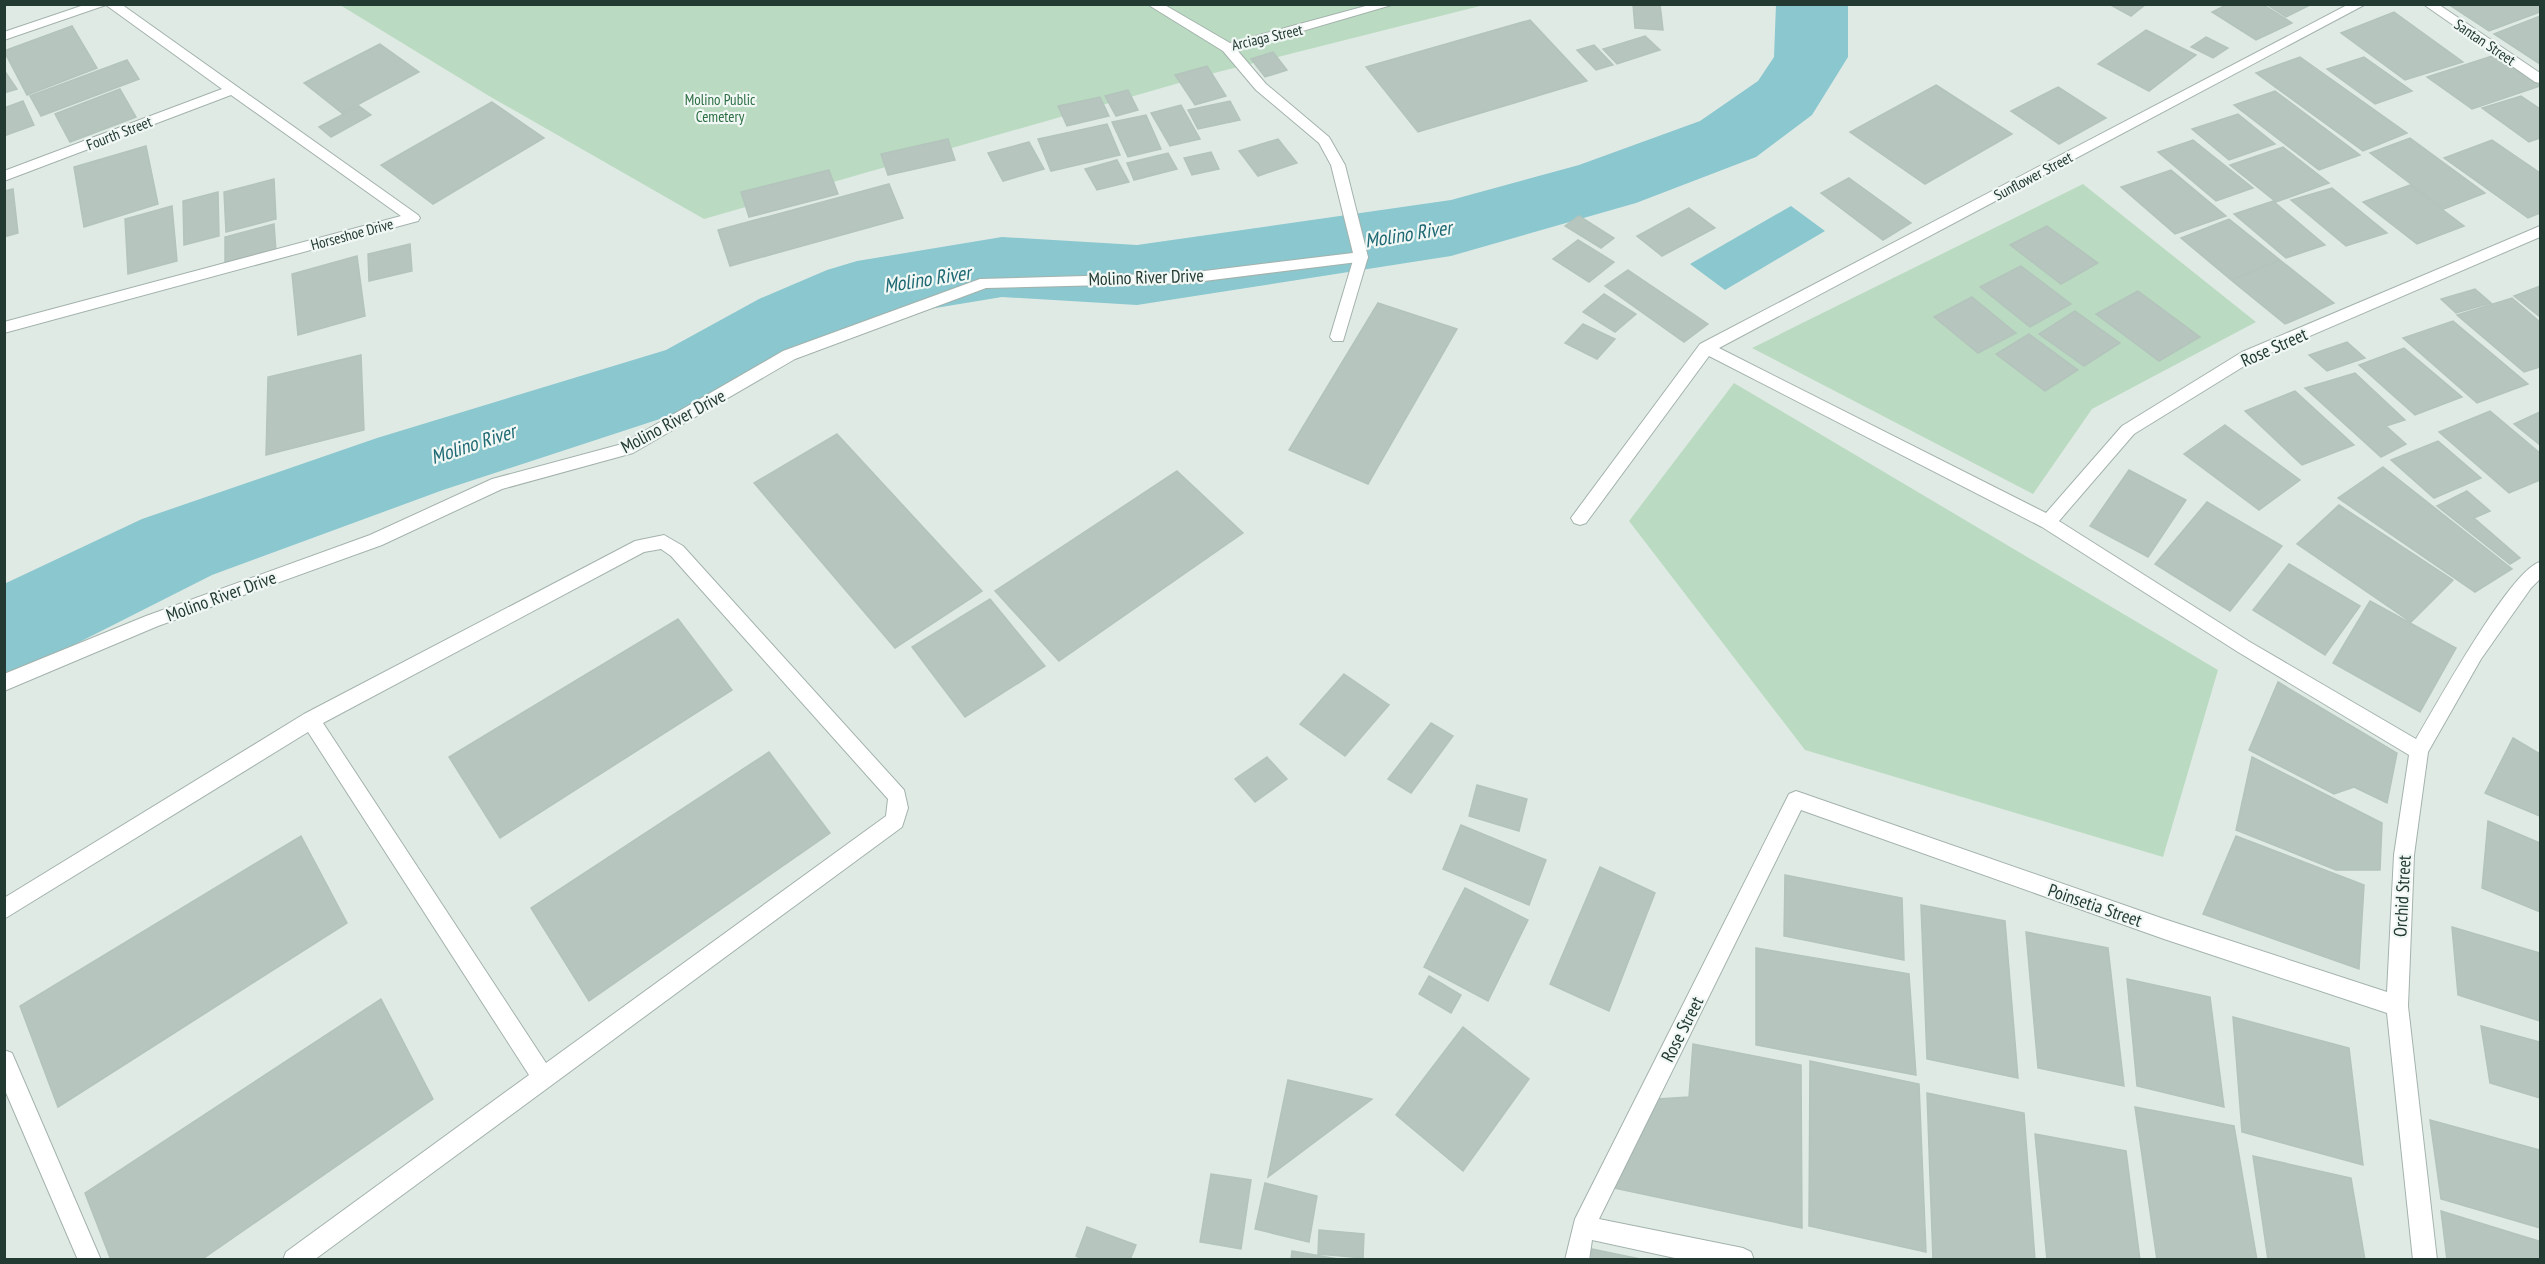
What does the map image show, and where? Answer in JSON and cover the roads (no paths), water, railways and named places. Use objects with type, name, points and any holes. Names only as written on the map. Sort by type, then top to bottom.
[{"type":"street","points":[[4,36],[101,4]]},
{"type":"street","name":"Horseshoe Drive","points":[[4,328],[413,218],[112,4]]},
{"type":"street","name":"Arciaga Street","points":[[1153,4],[1228,48],[1389,4]]},
{"type":"street","name":"Sunflower Street","points":[[1706,348],[2360,4]]},
{"type":"street","name":"Santan Street","points":[[2429,4],[2541,79]]},
{"type":"street","points":[[1228,48],[1262,87],[1324,140],[1338,165],[1360,257],[1338,337]]},
{"type":"street","name":"Fourth Street","points":[[4,176],[234,89]]},
{"type":"street","name":"Rose Street","points":[[2048,522],[2128,430],[2248,356],[2541,231]]},
{"type":"street","name":"Molino River Drive","points":[[4,683],[152,621],[376,540],[498,484],[627,449],[789,355],[985,283],[1188,278],[1360,257]]},
{"type":"street","points":[[1580,518],[1706,348],[2048,522],[2244,647],[2419,751]]},
{"type":"street","points":[[4,910],[310,720],[641,546],[664,542],[676,551],[897,796],[898,808],[895,821],[294,1260]]},
{"type":"street","name":"Orchid Street","points":[[2425,1260],[2397,1006],[2404,855],[2419,751],[2475,654],[2525,583],[2541,569]]},
{"type":"street","points":[[310,720],[543,1077]]},
{"type":"street","name":"Rose Street","points":[[1577,1260],[1583,1227],[1796,800]]},
{"type":"street","name":"Poinsetia Street","points":[[1796,800],[2163,929],[2397,1006]]},
{"type":"street","points":[[4,1061],[90,1260]]},
{"type":"street","points":[[1583,1227],[1743,1260]]},
{"type":"water","points":[[1791,206],[1825,231],[1725,290],[1690,264]]},
{"type":"waterway","name":"Molino River","points":[[4,632],[177,547],[410,464],[698,373],[790,321],[857,291],[1002,267],[1137,275],[1451,228],[1607,184],[1728,139],[1785,98],[1811,57],[1812,4]]},
{"type":"park label","name":"Molino Public Cemetery","points":[[720,108]]}]
